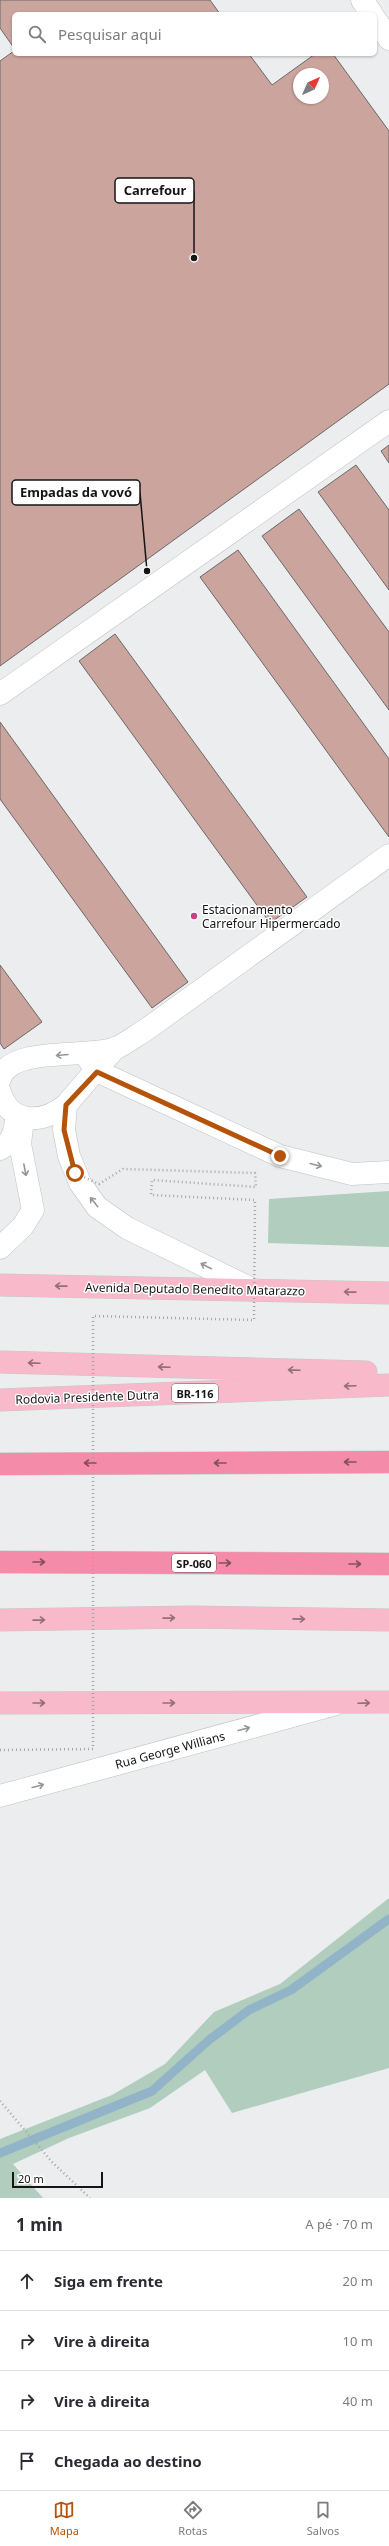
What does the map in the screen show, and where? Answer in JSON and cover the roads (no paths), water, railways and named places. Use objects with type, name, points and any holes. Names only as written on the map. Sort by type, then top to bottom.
[{"type":"highway","points":[[0,1464],[389,1462]]},
{"type":"highway","name":"SP-060","points":[[0,1562],[389,1564]]},
{"type":"main road","name":"Avenida Deputado Benedito Matarazzo","points":[[0,1285],[389,1293]]},
{"type":"main road","points":[[0,1362],[389,1373]]},
{"type":"main road","name":"Rodovia Presidente Dutra","points":[[0,1400],[389,1385]]},
{"type":"main road","points":[[0,1620],[191,1617],[389,1620]]},
{"type":"main road","points":[[0,1703],[389,1702]]},
{"type":"street","points":[[362,0],[371,12]]},
{"type":"street","points":[[377,22],[389,39]]},
{"type":"street","points":[[0,694],[389,421]]},
{"type":"street","points":[[0,1092],[6,1104],[20,1117],[44,1116],[66,1105],[97,1072],[115,1048],[148,1029],[389,855]]},
{"type":"street","points":[[0,1079],[3,1071],[16,1062],[33,1057],[115,1048]]},
{"type":"street","points":[[84,1051],[97,1072],[280,1156],[352,1174],[389,1172]]},
{"type":"street","points":[[66,1105],[64,1130],[75,1173],[97,1207],[127,1228],[254,1290]]},
{"type":"street","points":[[0,1149],[8,1145],[20,1117]]},
{"type":"street","points":[[0,1248],[23,1226],[33,1210],[20,1144],[20,1117]]},
{"type":"street","name":"Rua George Willians","points":[[0,1796],[339,1703]]},
{"type":"waterway","points":[[0,2153],[152,2091],[209,2040],[249,2010],[291,1990],[389,1919]]},
{"type":"place","name":"Carrefour","points":[[194,258]]},
{"type":"place","name":"Empadas da vovó","points":[[147,571]]},
{"type":"place","name":"Estacionamento Carrefour Hipermercado","points":[[194,916]]}]
